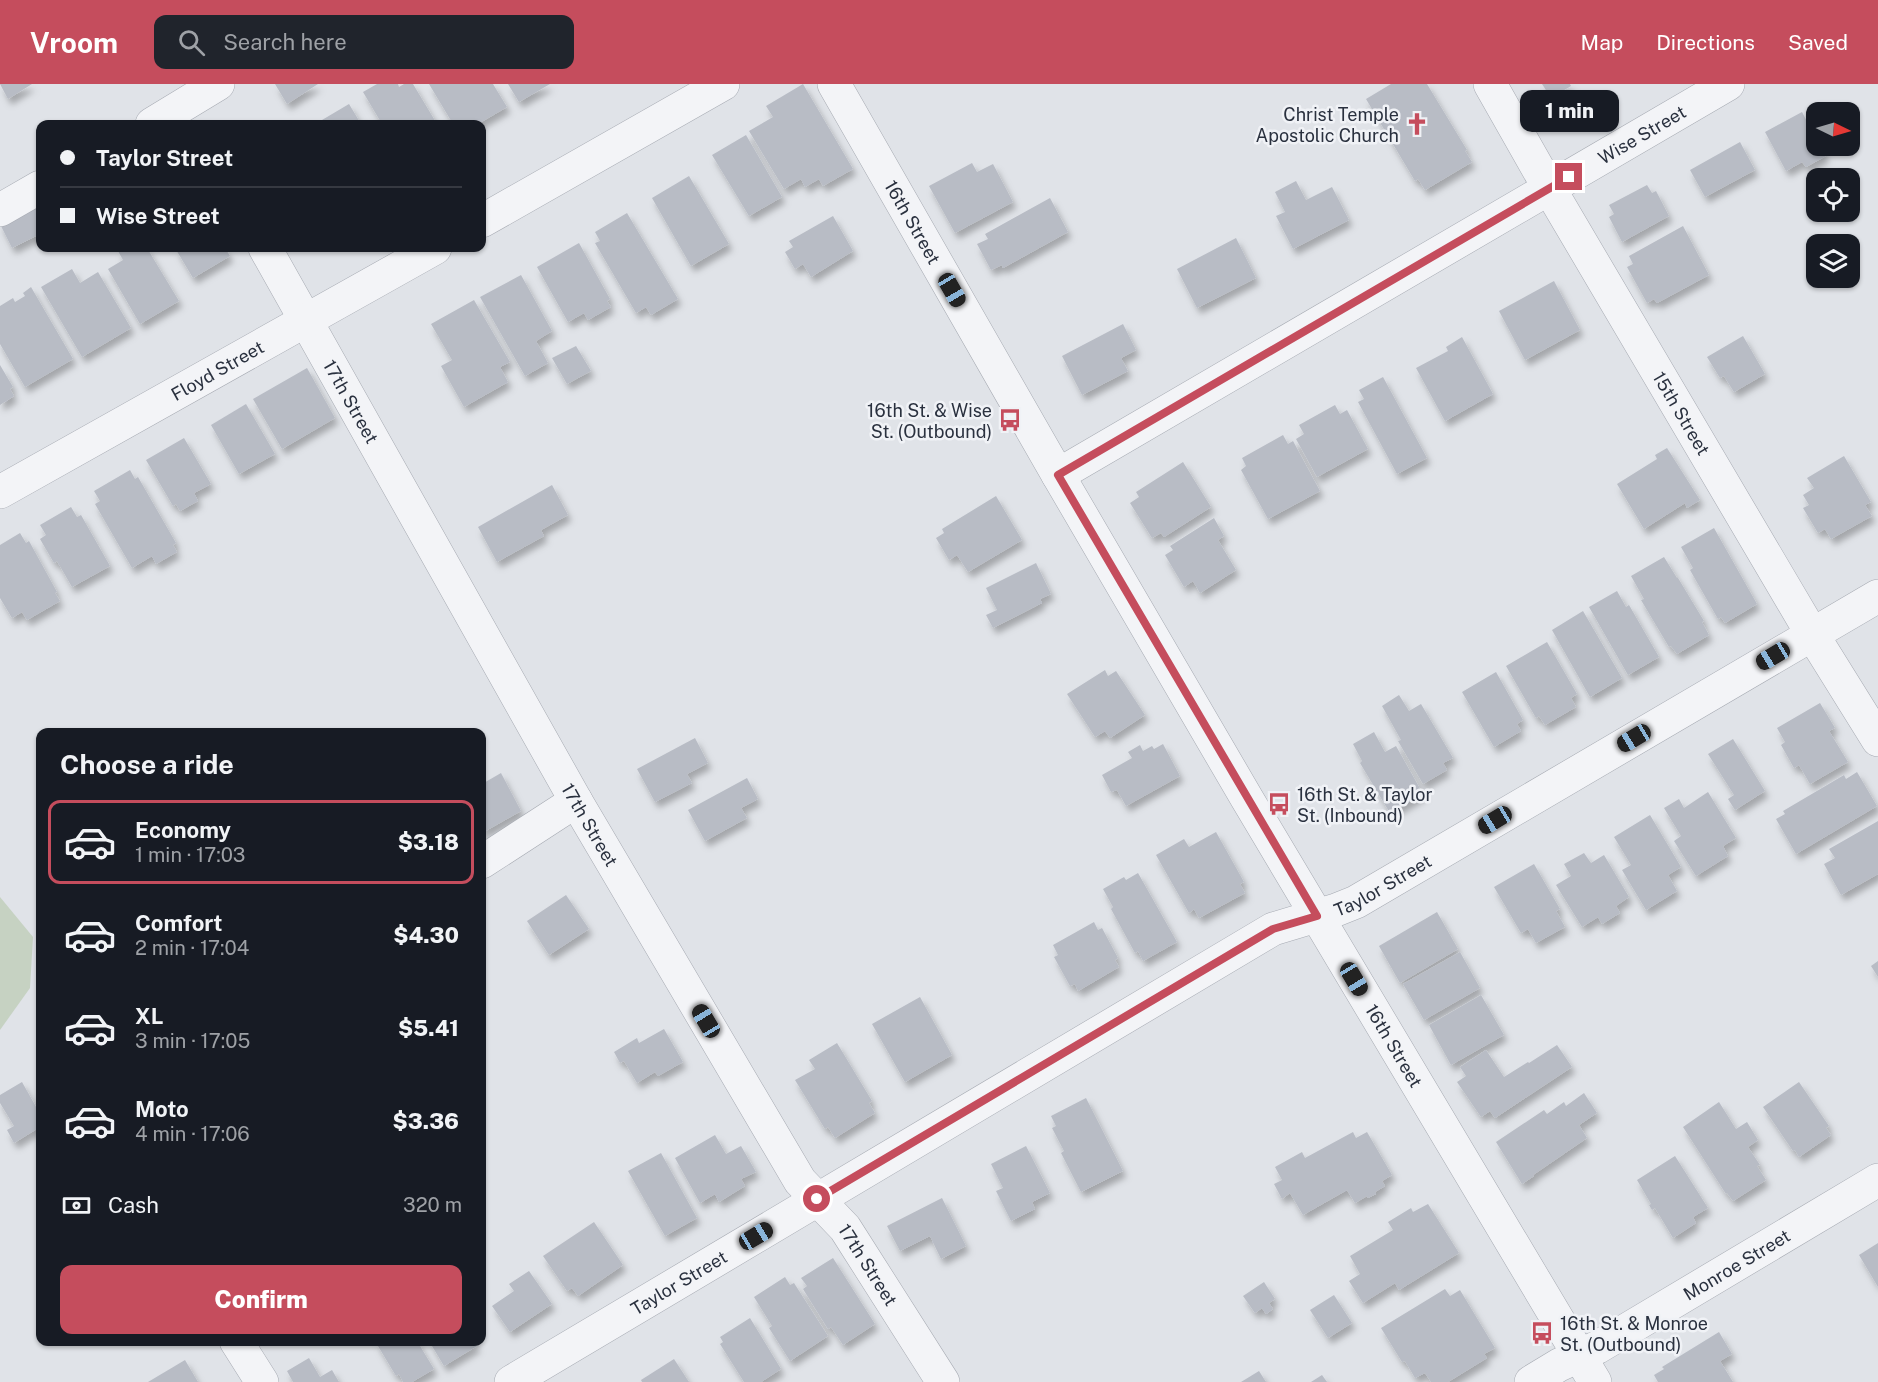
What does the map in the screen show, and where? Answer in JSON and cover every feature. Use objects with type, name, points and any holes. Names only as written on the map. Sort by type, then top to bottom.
[{"type":"street","points":[[159,120],[218,84]]},
{"type":"street","points":[[486,219],[723,84]]},
{"type":"street","name":"16th Street","points":[[834,84],[1058,475],[1587,1369]]},
{"type":"street","name":"15th Street","points":[[1490,84],[1812,634],[1878,740]]},
{"type":"street","name":"Wise Street","points":[[1058,475],[1728,84]]},
{"type":"street","points":[[0,210],[36,189]]},
{"type":"street","name":"17th Street","points":[[267,252],[576,801],[800,1182],[845,1228],[943,1382]]},
{"type":"street","name":"Floyd Street","points":[[0,492],[428,252]]},
{"type":"street","name":"Taylor Street","points":[[511,1382],[1273,929],[1356,902],[1878,596]]},
{"type":"street","points":[[486,859],[576,801]]},
{"type":"street","name":"Monroe Street","points":[[1531,1382],[1559,1365],[1587,1369],[1598,1347],[1878,1180]]},
{"type":"street","points":[[239,1346],[262,1382]]},
{"type":"green space","points":[[0,897],[33,937],[30,988],[0,1030]]},
{"type":"building","points":[[0,84],[32,84],[8,99]]},
{"type":"building","points":[[275,84],[318,84],[287,104]]},
{"type":"building","points":[[377,84],[398,84],[399,87],[404,84],[413,84],[435,120],[380,120],[363,92]]},
{"type":"building","points":[[429,84],[493,84],[507,107],[485,120],[451,120]]},
{"type":"building","points":[[508,84],[550,84],[519,102]]},
{"type":"building","points":[[803,84],[853,169],[823,186],[819,179],[805,187],[801,179],[784,189],[749,131],[773,117],[766,106]]},
{"type":"building","name":"Christ Temple Apostolic Church","points":[[1391,84],[1427,84],[1472,162],[1425,190],[1418,179],[1415,181],[1366,99]]},
{"type":"building","points":[[1542,84],[1570,84],[1571,86],[1551,98]]},
{"type":"building","points":[[349,104],[359,120],[322,120]]},
{"type":"building","points":[[1802,112],[1806,120],[1806,156],[1826,156],[1806,167],[1802,162],[1786,171],[1765,132]]},
{"type":"building","points":[[746,135],[782,197],[749,216],[712,155]]},
{"type":"building","points":[[1740,142],[1755,170],[1705,197],[1690,170]]},
{"type":"building","points":[[972,163],[977,172],[993,164],[1013,202],[955,233],[929,186]]},
{"type":"building","points":[[689,176],[729,244],[691,266],[652,198]]},
{"type":"building","points":[[1296,181],[1306,200],[1332,187],[1349,220],[1293,249],[1276,216],[1285,212],[1275,192]]},
{"type":"building","points":[[1647,185],[1652,193],[1656,191],[1669,216],[1622,242],[1609,217],[1614,214],[1609,205]]},
{"type":"building","points":[[1050,198],[1068,232],[1003,268],[1002,265],[991,270],[977,244],[988,239],[985,234]]},
{"type":"building","points":[[36,203],[36,236],[12,248],[0,224]]},
{"type":"building","points":[[627,213],[678,299],[651,315],[646,307],[636,313],[595,243],[600,241],[595,232]]},
{"type":"building","points":[[833,216],[853,251],[811,277],[803,264],[795,269],[785,252],[793,247],[789,241]]},
{"type":"building","points":[[1683,226],[1709,275],[1657,303],[1654,299],[1647,303],[1627,267],[1633,264],[1629,256]]},
{"type":"building","points":[[1236,238],[1256,278],[1197,308],[1177,269]]},
{"type":"building","points":[[579,243],[610,299],[607,301],[611,307],[588,320],[584,313],[568,322],[537,267]]},
{"type":"building","points":[[119,252],[149,252],[179,301],[140,324],[108,269],[123,260]]},
{"type":"building","points":[[177,252],[228,252],[230,256],[193,278]]},
{"type":"building","points":[[72,269],[80,283],[98,272],[131,328],[82,357],[41,287]]},
{"type":"building","points":[[521,275],[552,331],[536,341],[548,363],[525,376],[480,297]]},
{"type":"building","points":[[1554,281],[1580,330],[1525,360],[1499,311]]},
{"type":"building","points":[[31,287],[73,359],[25,387],[0,344],[0,306],[13,298],[15,302],[25,296],[23,293]]},
{"type":"building","points":[[474,300],[510,362],[500,367],[508,382],[464,407],[441,366],[452,360],[431,324]]},
{"type":"building","points":[[1123,324],[1136,350],[1121,358],[1128,371],[1082,395],[1062,356]]},
{"type":"building","points":[[1743,336],[1765,374],[1734,392],[1724,376],[1720,378],[1707,357]]},
{"type":"building","points":[[1462,337],[1493,394],[1445,421],[1416,368],[1448,351],[1446,347]]},
{"type":"building","points":[[576,346],[591,371],[567,384],[552,358]]},
{"type":"building","points":[[0,365],[13,387],[10,389],[14,396],[0,405]]},
{"type":"building","points":[[307,368],[335,418],[282,449],[253,399]]},
{"type":"building","points":[[1383,377],[1427,458],[1397,474],[1358,402],[1364,399],[1359,390]]},
{"type":"building","points":[[246,404],[275,454],[239,474],[211,425]]},
{"type":"building","points":[[1335,405],[1340,414],[1347,410],[1368,449],[1317,477],[1296,439],[1304,434],[1299,425]]},
{"type":"building","points":[[1283,435],[1288,444],[1293,441],[1320,491],[1268,519],[1241,470],[1246,466],[1242,458]]},
{"type":"building","points":[[184,438],[211,484],[194,493],[198,501],[180,511],[176,504],[173,506],[146,460]]},
{"type":"building","points":[[1667,448],[1700,500],[1687,508],[1685,503],[1644,529],[1617,484],[1657,459],[1655,455]]},
{"type":"building","points":[[1844,456],[1871,502],[1865,505],[1872,516],[1831,539],[1825,529],[1818,533],[1803,508],[1809,505],[1803,495],[1814,488],[1807,478]]},
{"type":"building","points":[[1183,462],[1211,507],[1164,537],[1161,533],[1152,538],[1130,503],[1139,497],[1136,492]]},
{"type":"building","points":[[130,470],[135,479],[138,477],[176,543],[173,545],[177,552],[156,564],[152,556],[132,568],[95,504],[100,501],[94,491]]},
{"type":"building","points":[[552,485],[568,515],[541,530],[544,536],[497,562],[478,527]]},
{"type":"building","points":[[996,496],[1022,540],[968,572],[957,555],[949,560],[936,538],[944,533],[942,529]]},
{"type":"building","points":[[71,507],[77,517],[81,515],[110,566],[72,587],[57,561],[54,563],[40,539],[46,535],[40,525]]},
{"type":"building","points":[[1214,518],[1224,536],[1218,540],[1236,570],[1200,593],[1193,581],[1184,587],[1165,555],[1173,550],[1170,546]]},
{"type":"building","points":[[1714,528],[1757,604],[1725,623],[1721,617],[1718,619],[1690,570],[1693,568],[1681,547]]},
{"type":"building","points":[[20,533],[26,543],[29,541],[60,601],[27,620],[22,612],[12,618],[0,598],[0,545]]},
{"type":"building","points":[[1664,557],[1704,621],[1702,622],[1709,635],[1677,654],[1671,646],[1669,647],[1641,600],[1644,599],[1631,576]]},
{"type":"building","points":[[1036,563],[1051,594],[1040,599],[1042,603],[993,628],[986,615],[997,610],[986,588]]},
{"type":"building","points":[[1617,591],[1626,607],[1629,605],[1659,657],[1628,675],[1589,607]]},
{"type":"building","points":[[1583,611],[1622,678],[1590,697],[1552,630]]},
{"type":"building","points":[[1547,642],[1577,694],[1571,698],[1576,707],[1545,725],[1539,716],[1536,718],[1506,666]]},
{"type":"building","points":[[1105,670],[1108,676],[1116,671],[1145,715],[1110,738],[1105,731],[1095,737],[1067,694]]},
{"type":"building","points":[[1496,672],[1523,720],[1517,724],[1521,731],[1494,747],[1462,692]]},
{"type":"building","points":[[1399,695],[1409,711],[1421,704],[1453,758],[1443,763],[1447,770],[1423,784],[1398,741],[1401,740],[1382,706]]},
{"type":"building","points":[[1820,703],[1835,728],[1829,731],[1848,762],[1810,784],[1799,765],[1794,768],[1781,745],[1785,742],[1777,728]]},
{"type":"building","points":[[1374,732],[1385,752],[1396,746],[1423,794],[1390,813],[1360,763],[1362,761],[1353,744]]},
{"type":"building","points":[[695,738],[708,763],[687,774],[692,783],[655,802],[637,769]]},
{"type":"building","points":[[1733,739],[1765,791],[1735,810],[1728,799],[1734,795],[1708,754]]},
{"type":"building","points":[[1163,744],[1180,776],[1126,806],[1117,790],[1111,792],[1102,775],[1132,758],[1128,752],[1140,745],[1143,751]]},
{"type":"building","points":[[1857,772],[1877,806],[1796,854],[1776,819],[1785,814],[1783,811],[1844,775],[1846,779]]},
{"type":"building","points":[[501,773],[521,811],[486,831],[486,782]]},
{"type":"building","points":[[747,778],[758,799],[741,808],[747,818],[705,841],[688,810]]},
{"type":"building","points":[[1708,792],[1736,838],[1723,846],[1728,856],[1696,876],[1674,841],[1681,836],[1664,808],[1679,799],[1684,808]]},
{"type":"building","points":[[1650,815],[1681,867],[1668,875],[1677,891],[1646,910],[1622,870],[1631,865],[1614,837]]},
{"type":"building","points":[[1878,821],[1878,874],[1841,895],[1824,864],[1835,858],[1829,849]]},
{"type":"building","points":[[1216,832],[1244,882],[1240,884],[1245,893],[1199,918],[1194,909],[1189,913],[1156,855],[1184,839],[1189,847]]},
{"type":"building","points":[[1584,853],[1591,863],[1604,855],[1629,897],[1616,906],[1620,913],[1602,924],[1598,917],[1582,927],[1556,885],[1571,876],[1564,864]]},
{"type":"building","points":[[1534,864],[1560,909],[1556,911],[1565,927],[1536,943],[1528,929],[1521,933],[1494,887]]},
{"type":"building","points":[[1138,873],[1177,942],[1143,961],[1138,951],[1135,953],[1103,889],[1124,877],[1126,880]]},
{"type":"building","points":[[566,895],[589,929],[549,955],[527,921]]},
{"type":"building","points":[[1437,912],[1458,949],[1400,983],[1379,946]]},
{"type":"building","points":[[1094,922],[1098,930],[1102,928],[1118,958],[1115,960],[1119,967],[1078,991],[1075,984],[1070,986],[1054,957],[1058,955],[1053,945]]},
{"type":"building","points":[[1460,952],[1480,988],[1424,1020],[1403,984]]},
{"type":"building","points":[[1878,961],[1878,977],[1871,966]]},
{"type":"building","points":[[1481,995],[1504,1035],[1451,1065],[1429,1025]]},
{"type":"building","points":[[920,997],[952,1055],[905,1082],[872,1024]]},
{"type":"building","points":[[664,1029],[683,1062],[658,1076],[655,1072],[637,1083],[624,1061],[620,1063],[614,1052],[637,1038],[639,1043]]},
{"type":"building","points":[[837,1043],[872,1101],[869,1103],[875,1113],[835,1138],[828,1127],[825,1129],[795,1080],[815,1069],[809,1060]]},
{"type":"building","points":[[1557,1045],[1572,1067],[1495,1118],[1490,1111],[1481,1117],[1457,1082],[1466,1076],[1460,1067],[1486,1050],[1504,1077]]},
{"type":"building","points":[[22,1082],[36,1107],[36,1129],[14,1143],[7,1130],[14,1126],[0,1103],[0,1095]]},
{"type":"building","points":[[1799,1082],[1829,1126],[1826,1128],[1831,1135],[1799,1157],[1763,1107]]},
{"type":"building","points":[[1584,1093],[1597,1113],[1579,1125],[1587,1138],[1522,1184],[1496,1142],[1544,1110],[1547,1114],[1564,1102],[1566,1106]]},
{"type":"building","points":[[1086,1098],[1123,1171],[1081,1192],[1061,1153],[1064,1151],[1052,1128],[1056,1126],[1051,1116]]},
{"type":"building","points":[[1719,1102],[1736,1129],[1747,1122],[1758,1140],[1748,1147],[1760,1165],[1757,1166],[1766,1180],[1733,1201],[1726,1194],[1683,1127]]},
{"type":"building","points":[[1353,1132],[1356,1138],[1367,1132],[1392,1175],[1382,1181],[1385,1186],[1375,1192],[1376,1194],[1355,1203],[1347,1190],[1303,1215],[1290,1193],[1282,1199],[1274,1184],[1282,1180],[1275,1167],[1302,1152],[1305,1158]]},
{"type":"building","points":[[715,1135],[726,1154],[741,1146],[756,1172],[741,1179],[745,1186],[719,1202],[715,1194],[700,1203],[675,1158]]},
{"type":"building","points":[[1026,1146],[1050,1193],[1032,1202],[1035,1209],[1011,1221],[996,1191],[1003,1188],[991,1164]]},
{"type":"building","points":[[661,1153],[697,1218],[665,1236],[628,1171]]},
{"type":"building","points":[[1675,1156],[1708,1208],[1693,1217],[1696,1223],[1673,1238],[1655,1208],[1652,1210],[1637,1180]]},
{"type":"building","points":[[942,1198],[966,1246],[941,1259],[930,1236],[900,1251],[887,1226]]},
{"type":"building","points":[[1428,1204],[1459,1253],[1399,1290],[1395,1283],[1363,1303],[1349,1281],[1360,1274],[1350,1256],[1393,1230],[1388,1222],[1411,1208],[1413,1212]]},
{"type":"building","points":[[594,1222],[623,1265],[578,1296],[572,1288],[567,1291],[543,1256]]},
{"type":"building","points":[[1878,1243],[1878,1287],[1859,1255]]},
{"type":"building","points":[[833,1258],[875,1324],[843,1345],[831,1327],[828,1329],[803,1289],[807,1286],[801,1278]]},
{"type":"building","points":[[529,1271],[552,1304],[510,1332],[492,1306],[514,1291],[509,1284]]},
{"type":"building","points":[[785,1277],[790,1285],[794,1283],[828,1336],[790,1361],[769,1328],[772,1326],[754,1297]]},
{"type":"building","points":[[1264,1282],[1275,1299],[1269,1303],[1273,1309],[1266,1314],[1262,1308],[1255,1313],[1243,1296]]},
{"type":"building","points":[[1445,1289],[1450,1296],[1460,1290],[1495,1348],[1484,1354],[1487,1358],[1448,1382],[1431,1382],[1425,1373],[1415,1378],[1381,1328]]},
{"type":"building","points":[[1334,1295],[1352,1323],[1328,1338],[1310,1310]]},
{"type":"building","points":[[750,1318],[781,1369],[761,1382],[744,1382],[720,1344],[723,1342],[720,1337]]},
{"type":"building","points":[[1719,1332],[1732,1354],[1720,1361],[1733,1382],[1658,1382],[1654,1375],[1664,1369],[1662,1367]]},
{"type":"building","points":[[378,1346],[420,1346],[434,1369],[412,1382],[403,1382],[399,1374],[396,1376]]},
{"type":"building","points":[[432,1346],[477,1346],[444,1366]]},
{"type":"building","points":[[309,1358],[320,1377],[332,1370],[339,1382],[293,1382],[287,1371]]},
{"type":"building","points":[[674,1359],[689,1382],[642,1382],[641,1380]]},
{"type":"building","points":[[185,1360],[198,1382],[148,1382]]},
{"type":"building","points":[[1259,1371],[1266,1382],[1241,1382]]},
{"type":"building","points":[[1322,1375],[1327,1382],[1311,1382]]},
{"type":"place","name":"Christ Temple Apostolic Church","points":[[1417,124]]},
{"type":"place","name":"16th St. & Wise St. (Outbound)","points":[[1010,420]]},
{"type":"place","name":"16th St. & Taylor St. (Inbound)","points":[[1279,804]]},
{"type":"place","name":"16th St. & Monroe St. (Outbound)","points":[[1542,1333]]},
{"type":"route","points":[[817,1199],[1273,929],[1317,916],[1058,475],[1569,177]]}]
